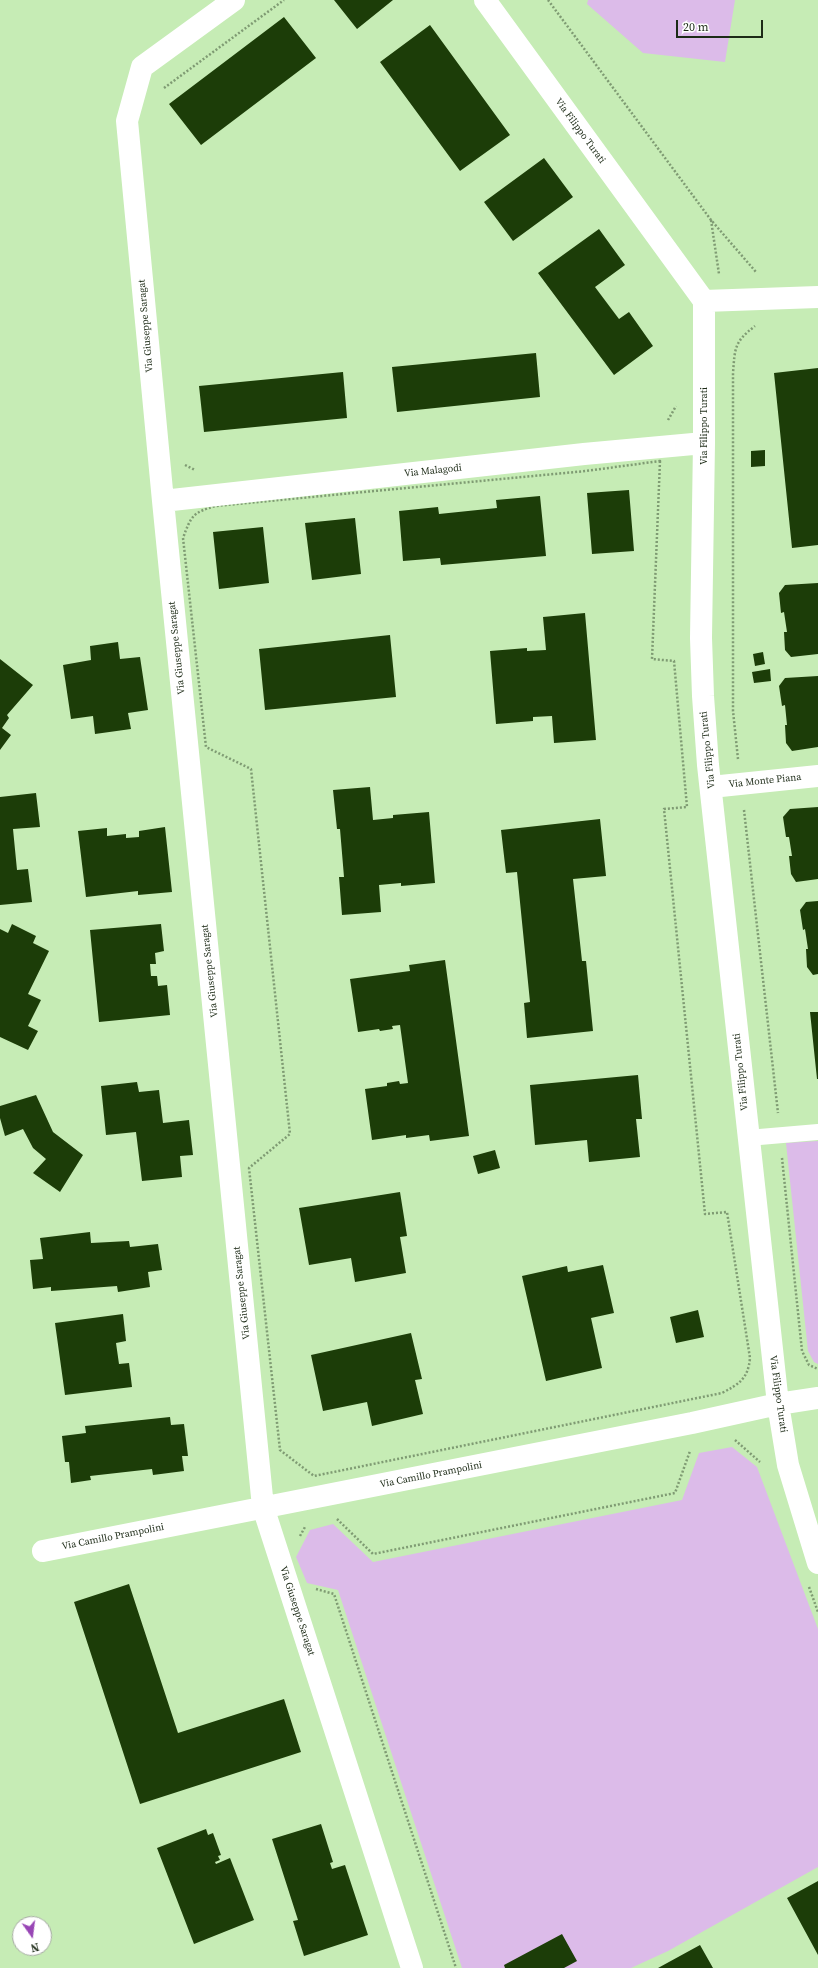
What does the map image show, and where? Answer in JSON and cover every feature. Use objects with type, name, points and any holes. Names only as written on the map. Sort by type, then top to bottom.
[{"type":"street","name":"Via Giuseppe Saragat","points":[[234,0],[142,68],[127,122],[163,501],[263,1507],[412,1968]]},
{"type":"street","name":"Via Filippo Turati","points":[[484,0],[713,301],[704,443],[702,696],[748,1138],[778,1404],[788,1465],[818,1563]]},
{"type":"street","points":[[713,301],[818,297]]},
{"type":"street","name":"Via Malagodi","points":[[163,501],[584,454],[704,443]]},
{"type":"street","name":"Via Monte Piana","points":[[711,787],[818,776]]},
{"type":"street","name":"Via Camillo Prampolini","points":[[43,1551],[692,1423],[778,1404],[818,1398]]},
{"type":"lane","points":[[748,1138],[818,1132]]},
{"type":"path","points":[[159,92],[284,0]]},
{"type":"path","points":[[548,0],[711,220],[754,271],[777,277],[780,298]]},
{"type":"path","points":[[711,220],[713,301]]},
{"type":"path","points":[[739,762],[733,711],[733,373],[734,348],[744,334],[756,325]]},
{"type":"path","points":[[664,424],[676,408],[676,400]]},
{"type":"path","points":[[181,460],[192,469],[198,470]]},
{"type":"path","points":[[660,461],[652,659],[674,661],[686,807],[664,809],[705,1214],[727,1212],[750,1358],[749,1370],[739,1384],[722,1393],[314,1476],[280,1450],[249,1168],[290,1134],[251,769],[206,747],[183,538],[190,518],[201,510],[216,506],[586,471],[660,461]]},
{"type":"path","points":[[741,783],[802,1351],[809,1365],[818,1369]]},
{"type":"path","points":[[728,1442],[735,1440],[763,1464]]},
{"type":"path","points":[[335,1517],[372,1554],[675,1493],[690,1449]]},
{"type":"path","points":[[297,1542],[306,1525]]},
{"type":"path","points":[[807,1582],[818,1612]]},
{"type":"path","points":[[314,1589],[334,1594],[456,1968]]},
{"type":"shaded area","points":[[588,0],[735,0],[725,62],[643,53],[587,4]]},
{"type":"shaded area","points":[[818,1141],[818,1364],[814,1362],[808,1351],[786,1143]]},
{"type":"shaded area","points":[[732,1447],[757,1467],[818,1629],[818,1867],[668,1951],[631,1968],[462,1968],[338,1590],[307,1583],[296,1557],[310,1530],[333,1524],[373,1562],[682,1500],[699,1453]]},
{"type":"building","points":[[334,0],[393,0],[357,29]]},
{"type":"building","points":[[284,17],[316,58],[201,145],[169,104]]},
{"type":"building","points":[[430,25],[510,135],[460,171],[380,62]]},
{"type":"building","points":[[544,158],[573,197],[513,241],[484,202]]},
{"type":"building","points":[[599,229],[625,265],[595,287],[619,319],[629,312],[653,346],[614,375],[538,273]]},
{"type":"building","points":[[536,353],[540,397],[397,412],[392,367]]},
{"type":"building","points":[[818,368],[818,545],[792,548],[774,373]]},
{"type":"building","points":[[343,372],[347,418],[204,432],[199,386]]},
{"type":"building","points":[[765,450],[765,466],[751,467],[751,451]]},
{"type":"building","points":[[629,490],[634,551],[592,554],[587,493]]},
{"type":"building","points":[[540,496],[546,556],[441,565],[440,558],[403,561],[399,511],[438,507],[439,514],[497,508],[496,500]]},
{"type":"building","points":[[355,518],[361,574],[312,580],[305,523]]},
{"type":"building","points":[[263,527],[269,583],[219,589],[213,532]]},
{"type":"building","points":[[818,583],[818,654],[791,657],[785,650],[784,632],[787,632],[784,612],[781,613],[779,593],[785,585]]},
{"type":"building","points":[[585,613],[596,740],[554,743],[552,716],[533,717],[533,721],[496,724],[490,651],[527,648],[527,651],[546,650],[543,617]]},
{"type":"building","points":[[390,635],[396,697],[265,710],[259,649]]},
{"type":"building","points":[[118,642],[120,659],[140,657],[148,710],[128,713],[131,729],[95,734],[93,716],[71,719],[63,665],[91,660],[90,646]]},
{"type":"building","points":[[763,652],[765,664],[755,666],[753,654]]},
{"type":"building","points":[[0,659],[33,685],[7,715],[9,718],[2,728],[11,735],[0,750]]},
{"type":"building","points":[[770,669],[771,681],[754,683],[752,672]]},
{"type":"building","points":[[818,676],[818,747],[792,751],[786,743],[785,725],[787,725],[785,705],[782,706],[779,686],[785,678]]},
{"type":"building","points":[[370,787],[373,820],[393,818],[393,815],[429,812],[435,883],[401,886],[401,883],[379,885],[381,912],[342,915],[339,877],[344,877],[340,829],[337,829],[333,790]]},
{"type":"building","points":[[36,793],[40,827],[13,829],[17,870],[28,869],[32,902],[0,905],[0,797]]},
{"type":"building","points":[[818,807],[818,879],[796,882],[791,874],[789,856],[792,856],[789,837],[786,837],[783,817],[790,809]]},
{"type":"building","points":[[600,819],[606,876],[573,879],[582,961],[586,961],[593,1031],[527,1038],[524,1003],[530,1002],[517,872],[506,873],[501,830]]},
{"type":"building","points":[[165,827],[172,892],[138,895],[138,891],[86,897],[78,831],[107,828],[107,836],[126,834],[126,838],[139,837],[139,831]]},
{"type":"building","points":[[818,901],[818,974],[813,975],[807,967],[806,949],[808,949],[800,910],[806,902]]},
{"type":"building","points":[[12,924],[36,936],[33,943],[49,951],[28,994],[41,1000],[28,1026],[38,1031],[28,1050],[0,1037],[0,929],[8,933]]},
{"type":"building","points":[[161,924],[164,951],[155,953],[156,964],[150,964],[151,976],[157,976],[158,986],[167,985],[170,1015],[99,1022],[90,930]]},
{"type":"building","points":[[445,960],[469,1136],[430,1141],[429,1135],[406,1138],[406,1135],[372,1140],[365,1089],[387,1086],[387,1083],[399,1081],[400,1084],[408,1083],[400,1025],[392,1026],[393,1029],[358,1032],[350,979],[410,971],[409,965]]},
{"type":"building","points":[[810,1012],[818,1012],[818,1079],[817,1079]]},
{"type":"building","points":[[638,1075],[642,1119],[636,1119],[640,1157],[589,1162],[587,1140],[535,1145],[530,1085]]},
{"type":"building","points":[[137,1082],[139,1092],[159,1090],[163,1123],[189,1120],[193,1155],[180,1156],[182,1177],[142,1181],[136,1132],[106,1135],[101,1086]]},
{"type":"building","points":[[36,1095],[53,1132],[83,1155],[60,1192],[33,1173],[46,1159],[33,1148],[23,1129],[5,1136],[0,1118],[0,1106]]},
{"type":"building","points":[[495,1150],[500,1168],[478,1174],[473,1156]]},
{"type":"building","points":[[400,1192],[407,1236],[400,1237],[406,1273],[355,1282],[351,1258],[309,1265],[299,1208]]},
{"type":"building","points":[[90,1232],[91,1243],[129,1241],[130,1247],[158,1244],[162,1270],[148,1272],[150,1287],[118,1292],[117,1286],[51,1291],[51,1287],[33,1289],[30,1260],[43,1259],[40,1238]]},
{"type":"building","points":[[603,1265],[614,1313],[591,1318],[602,1368],[546,1381],[522,1276],[567,1266],[568,1272]]},
{"type":"building","points":[[698,1310],[704,1337],[676,1343],[670,1317]]},
{"type":"building","points":[[123,1314],[126,1341],[116,1343],[119,1364],[129,1363],[132,1387],[65,1395],[55,1323]]},
{"type":"building","points":[[411,1333],[422,1379],[415,1380],[423,1414],[372,1426],[367,1402],[323,1411],[311,1355]]},
{"type":"building","points":[[170,1417],[171,1425],[184,1424],[188,1456],[182,1456],[184,1471],[153,1475],[152,1469],[90,1476],[91,1480],[71,1483],[69,1462],[65,1462],[62,1436],[86,1433],[85,1426]]},
{"type":"building","points":[[129,1584],[178,1733],[284,1699],[301,1752],[140,1804],[74,1602]]},
{"type":"building","points":[[321,1824],[333,1862],[330,1863],[332,1869],[345,1865],[368,1935],[304,1956],[293,1921],[298,1920],[272,1839]]},
{"type":"building","points":[[206,1829],[208,1835],[213,1833],[221,1855],[218,1856],[220,1860],[215,1862],[216,1864],[230,1858],[254,1920],[194,1944],[157,1848]]},
{"type":"building","points":[[818,1881],[818,1955],[787,1898]]},
{"type":"building","points":[[562,1934],[577,1961],[564,1968],[505,1968],[504,1965]]},
{"type":"building","points":[[700,1945],[713,1968],[658,1968]]}]
